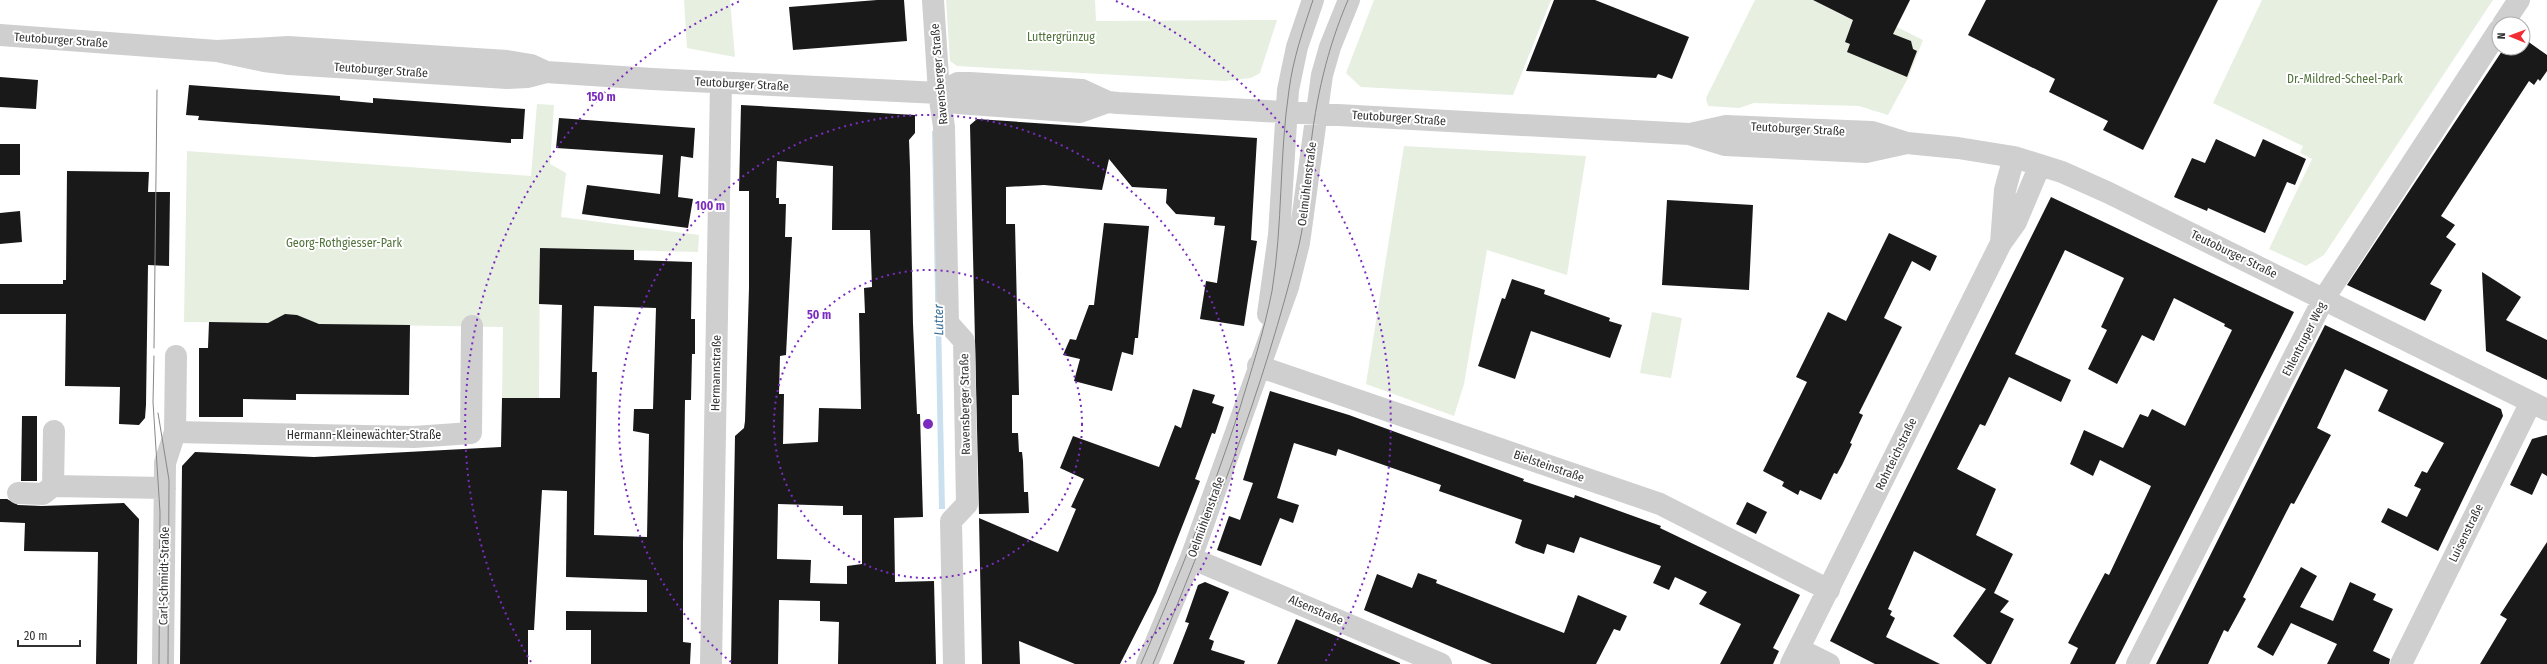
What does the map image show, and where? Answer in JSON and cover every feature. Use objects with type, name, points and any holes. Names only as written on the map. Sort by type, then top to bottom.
[{"type":"street","name":"Ravensberger Straße","points":[[933,0],[939,93],[944,127],[948,323],[964,341],[967,504],[951,521],[954,664]]},
{"type":"street","name":"Oelmühlenstraße","points":[[1258,366],[1279,235],[1286,111],[1297,47],[1313,0]]},
{"type":"street","name":"Oelmühlenstraße","points":[[1147,664],[1191,558],[1234,442],[1258,366],[1288,287],[1299,243],[1316,113],[1330,47],[1348,0]]},
{"type":"street","points":[[2508,16],[2519,0]]},
{"type":"street","name":"Teutoburger Straße","points":[[0,35],[217,51],[266,47],[404,54],[507,61],[531,66],[546,72],[721,83],[939,93],[958,83],[970,83],[1082,90],[1108,102],[1689,134],[1734,126],[1872,132],[1906,143],[1958,148],[2014,157],[2040,165],[2109,193],[2539,406]]},
{"type":"street","name":"Ehlentruper Weg","points":[[2137,664],[2323,300],[2491,42]]},
{"type":"street","name":"Hermannstraße","points":[[711,664],[721,83]]},
{"type":"street","name":"Rohrteichstraße","points":[[2001,243],[2005,190],[2014,157]]},
{"type":"street","name":"Rohrteichstraße","points":[[1795,657],[2001,243],[2016,222],[2040,165]]},
{"type":"street","name":"Hermann-Kleinewächter-Straße","points":[[175,432],[414,438],[471,433],[472,326]]},
{"type":"street","name":"Carl-Schmidt-Straße","points":[[163,664],[165,488],[167,455],[175,432],[176,356]]},
{"type":"street","name":"Bielsteinstraße","points":[[1258,366],[1660,504],[1829,590]]},
{"type":"street","name":"Luisenstraße","points":[[2401,664],[2539,406]]},
{"type":"street","points":[[53,486],[54,430]]},
{"type":"street","points":[[18,493],[43,494],[53,486],[165,488]]},
{"type":"street","name":"Alsenstraße","points":[[1191,558],[1441,664]]},
{"type":"street","points":[[1795,657],[1829,664]]},
{"type":"green space","points":[[684,0],[730,0],[735,57],[687,48]]},
{"type":"green space","name":"Luttergrünzug","points":[[946,0],[1095,0],[1096,21],[1277,20],[1260,73],[1251,78],[1225,81],[957,66],[950,61]]},
{"type":"green space","points":[[1374,0],[1551,0],[1513,95],[1361,87],[1346,73]]},
{"type":"green space","points":[[1755,0],[1813,0],[1844,16],[1850,4],[1923,40],[1908,78],[1888,115],[1859,106],[1754,103],[1739,108],[1708,106],[1706,98]]},
{"type":"green space","name":"Dr.-Mildred-Scheel-Park","points":[[2262,0],[2493,0],[2324,255],[2306,266],[2269,249],[2312,159],[2300,153],[2303,146],[2213,103]]},
{"type":"green space","name":"Georg-Rothgiesser-Park","points":[[537,104],[554,105],[550,164],[566,173],[561,217],[699,235],[698,252],[540,248],[539,398],[502,398],[503,327],[319,324],[297,315],[285,314],[268,323],[184,322],[187,151],[531,176]]},
{"type":"green space","points":[[1404,146],[1586,156],[1567,275],[1487,250],[1464,384],[1454,416],[1366,384]]},
{"type":"green space","points":[[1652,312],[1682,318],[1671,378],[1640,373]]},
{"type":"water","name":"Lutter","points":[[932,131],[937,131],[945,509],[939,509]]},
{"type":"building","points":[[877,0],[904,0],[907,41],[793,50],[789,7]]},
{"type":"building","points":[[1554,0],[1595,0],[1689,37],[1672,79],[1658,74],[1656,78],[1526,71]]},
{"type":"building","points":[[1813,0],[1910,0],[1893,34],[1911,41],[1913,49],[1917,51],[1907,77],[1847,52],[1850,44],[1845,42],[1853,20]]},
{"type":"building","points":[[1986,0],[2218,0],[2143,150],[2103,130],[2108,121],[2049,92],[2055,79],[1968,35]]},
{"type":"building","points":[[2531,44],[2547,55],[2547,71],[2540,81],[2538,79],[2534,85],[2529,81],[2441,216],[2455,225],[2446,237],[2456,244],[2430,284],[2442,290],[2425,321],[2347,285],[2499,56],[2531,56]]},
{"type":"building","points":[[0,77],[38,80],[36,109],[0,107]]},
{"type":"building","points":[[189,85],[340,96],[340,100],[373,103],[373,98],[525,109],[523,139],[511,139],[511,143],[198,120],[199,116],[186,115]]},
{"type":"building","points":[[741,105],[915,115],[915,133],[909,140],[913,324],[917,414],[920,414],[923,517],[894,518],[895,582],[934,581],[936,664],[838,664],[839,622],[820,621],[820,601],[779,600],[778,664],[731,664],[735,436],[744,428],[745,421],[749,288],[749,191],[739,191]],"holes":[[[777,161],[833,166],[832,230],[870,230],[872,287],[864,288],[865,313],[859,313],[861,409],[819,408],[818,442],[783,444],[784,394],[779,394],[780,356],[786,355],[792,237],[785,237],[786,204],[779,204],[779,198],[776,198]],[[778,504],[843,506],[843,515],[862,515],[862,564],[847,566],[847,584],[810,583],[811,560],[777,559]]]},
{"type":"building","points":[[559,118],[695,128],[693,158],[681,156],[678,197],[693,199],[688,228],[582,214],[587,185],[660,194],[663,155],[556,148]]},
{"type":"building","points":[[977,119],[1257,138],[1251,240],[1257,241],[1244,326],[1200,319],[1206,281],[1217,283],[1225,226],[1214,225],[1215,217],[1176,214],[1166,203],[1167,189],[1132,187],[1109,159],[1102,190],[1044,185],[1006,187],[1006,224],[1015,224],[1019,395],[1012,395],[1012,433],[1018,433],[1019,452],[1022,452],[1023,461],[1024,492],[1028,492],[1029,513],[979,514],[970,125]]},
{"type":"building","points":[[2216,139],[2255,157],[2263,139],[2306,159],[2295,185],[2287,182],[2265,233],[2208,208],[2207,211],[2174,197],[2192,158],[2205,163]]},
{"type":"building","points":[[0,144],[20,144],[20,175],[0,175]]},
{"type":"building","points":[[67,171],[149,172],[148,192],[170,192],[169,266],[148,265],[146,405],[145,418],[139,425],[119,424],[120,387],[65,386],[66,314],[0,314],[0,284],[63,284],[63,280],[66,280]]},
{"type":"building","points":[[2051,197],[2294,312],[2115,664],[2070,664],[2078,648],[2068,643],[2105,573],[2109,575],[2151,486],[2100,460],[2093,476],[2070,464],[2084,430],[2123,448],[2140,414],[2148,417],[2152,409],[2185,426],[2232,330],[2224,326],[2225,324],[2174,298],[2154,341],[2142,335],[2117,384],[2088,369],[2107,330],[2101,327],[2124,278],[2065,250],[2015,354],[2071,380],[2061,402],[2009,377],[1985,426],[1980,424],[1957,469],[1996,489],[1976,535],[2013,554],[1994,593],[2009,601],[2000,612],[2014,619],[1991,664],[1987,664],[1953,636],[1986,589],[1914,551],[1888,609],[1892,611],[1890,615],[1895,618],[1886,637],[1940,664],[1875,664],[1830,641]]},
{"type":"building","points":[[1667,200],[1753,205],[1749,290],[1662,285]]},
{"type":"building","points":[[20,211],[22,242],[0,244],[0,213]]},
{"type":"building","points":[[1104,223],[1149,226],[1138,338],[1135,338],[1133,355],[1122,352],[1112,391],[1074,381],[1080,359],[1063,355],[1070,339],[1076,340],[1089,305],[1094,305]]},
{"type":"building","points":[[1889,233],[1937,256],[1930,271],[1912,261],[1884,318],[1902,327],[1859,413],[1863,415],[1850,443],[1852,444],[1837,474],[1834,473],[1821,500],[1800,490],[1798,495],[1782,486],[1784,482],[1763,471],[1807,382],[1796,377],[1828,312],[1846,321]]},
{"type":"building","points":[[540,248],[634,250],[634,260],[692,262],[691,319],[695,319],[695,354],[692,354],[691,400],[685,400],[683,544],[683,642],[691,643],[690,664],[591,664],[591,630],[566,630],[566,611],[647,612],[647,580],[566,577],[567,491],[542,490],[534,630],[528,630],[528,664],[180,664],[182,466],[195,452],[314,457],[501,447],[502,398],[560,398],[562,305],[539,304]],"holes":[[[594,306],[656,308],[653,409],[634,409],[633,431],[649,434],[647,537],[594,535],[597,372],[592,372]]]},
{"type":"building","points":[[2482,272],[2521,297],[2506,320],[2547,340],[2547,380],[2486,351]]},
{"type":"building","points":[[1512,279],[1545,290],[1544,294],[1610,318],[1609,321],[1622,325],[1610,358],[1531,331],[1515,379],[1478,366],[1502,298],[1505,299]]},
{"type":"building","points":[[285,314],[297,315],[319,324],[410,325],[409,395],[296,394],[296,400],[243,399],[243,417],[199,417],[199,348],[208,348],[209,322],[268,323]]},
{"type":"building","points":[[2325,325],[2501,409],[2503,416],[2438,551],[2381,522],[2388,508],[2407,517],[2421,489],[2414,486],[2422,471],[2427,473],[2444,443],[2378,411],[2388,390],[2345,369],[2317,428],[2331,435],[2294,504],[2291,503],[2243,597],[2246,599],[2228,632],[2224,630],[2208,664],[2156,664]]},
{"type":"building","points":[[1193,389],[1215,395],[1212,403],[1224,407],[1215,434],[1212,433],[1195,479],[1200,481],[1156,593],[1120,664],[1075,664],[1019,641],[1020,664],[982,664],[979,518],[1058,552],[1076,509],[1071,507],[1084,479],[1060,468],[1073,436],[1159,467],[1175,425],[1181,428]]},
{"type":"building","points":[[1270,391],[1349,415],[1524,479],[1523,481],[1574,498],[1575,495],[1661,526],[1660,528],[1800,595],[1773,648],[1779,651],[1773,664],[1720,664],[1741,624],[1699,604],[1707,592],[1675,577],[1669,590],[1653,583],[1661,566],[1580,537],[1574,553],[1547,544],[1544,554],[1523,547],[1515,543],[1522,520],[1439,491],[1441,485],[1338,449],[1336,456],[1294,443],[1277,498],[1299,505],[1293,523],[1280,518],[1261,566],[1217,550],[1229,516],[1240,520],[1253,483],[1243,480]]},
{"type":"building","points":[[22,416],[37,416],[37,481],[21,481]]},
{"type":"building","points":[[2547,435],[2547,476],[2542,473],[2532,495],[2510,485],[2532,439]]},
{"type":"building","points":[[0,499],[7,499],[18,505],[42,506],[124,503],[139,519],[137,664],[96,664],[98,552],[24,551],[25,523],[0,522]]},
{"type":"building","points":[[1747,502],[1767,512],[1756,534],[1736,524]]},
{"type":"building","points":[[2547,542],[2547,664],[2480,664],[2507,619],[2500,615]]},
{"type":"building","points":[[2301,567],[2317,576],[2300,607],[2333,621],[2350,582],[2376,594],[2373,600],[2393,609],[2373,651],[2390,659],[2389,664],[2327,664],[2337,644],[2291,623],[2273,656],[2257,647]]},
{"type":"building","points":[[1418,573],[1437,580],[1436,583],[1564,633],[1578,595],[1627,616],[1620,631],[1614,629],[1596,664],[1492,664],[1364,610],[1377,574],[1412,588]]},
{"type":"building","points":[[1205,582],[1229,592],[1209,639],[1214,641],[1211,650],[1245,661],[1244,664],[1173,664],[1189,623],[1185,622],[1198,585]]},
{"type":"building","points":[[1296,619],[1400,663],[1400,664],[1277,664]]},
{"type":"tram line","points":[[1141,664],[1217,475],[1239,411],[1265,321],[1272,291],[1278,241],[1284,140],[1289,90],[1302,33],[1313,0]]},
{"type":"tram line","points":[[1153,664],[1195,561],[1234,458],[1285,299],[1301,234],[1305,210],[1312,132],[1323,74],[1334,37],[1348,0]]},
{"type":"tram line","points":[[154,348],[157,90]]},
{"type":"tram line","points":[[154,356],[153,402],[160,512],[159,664]]},
{"type":"tram line","points":[[158,413],[169,480],[168,664]]}]
